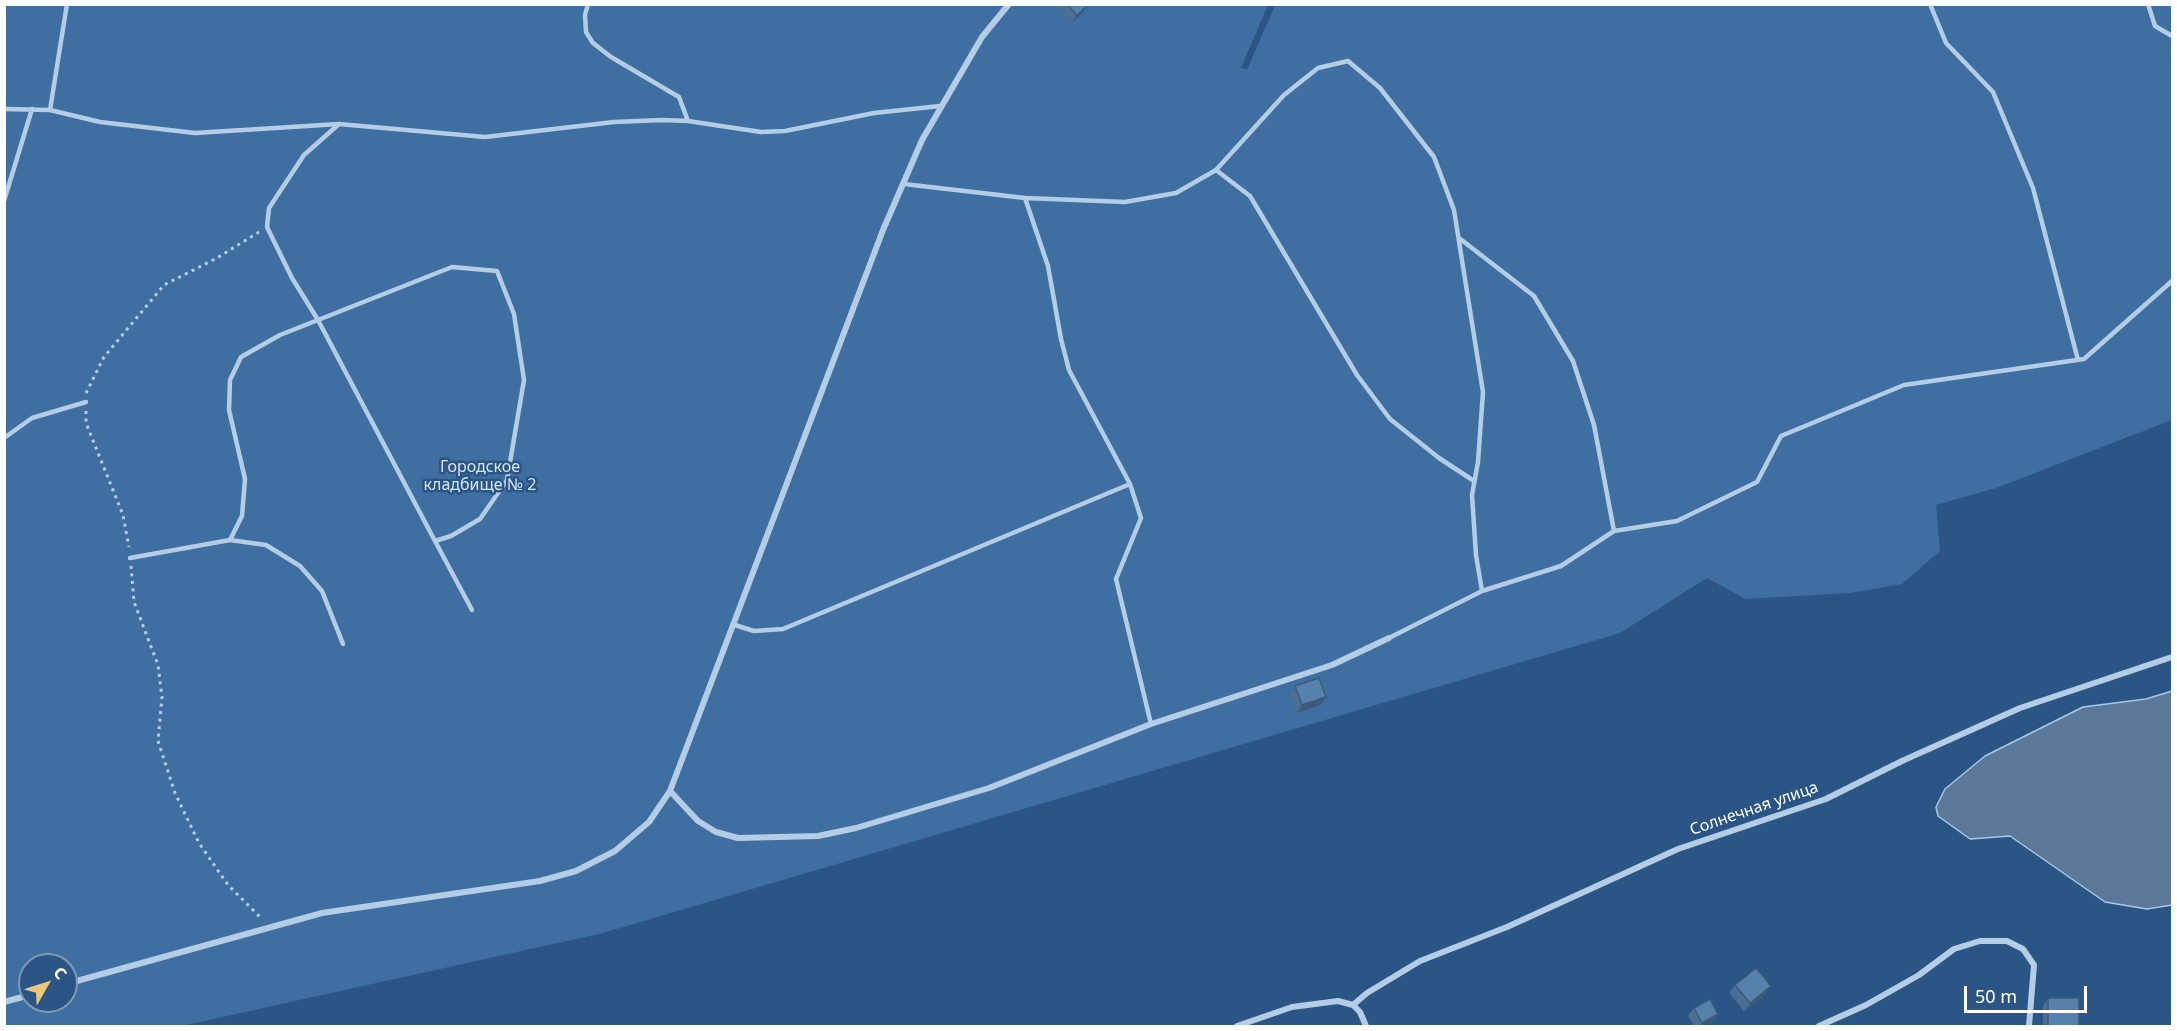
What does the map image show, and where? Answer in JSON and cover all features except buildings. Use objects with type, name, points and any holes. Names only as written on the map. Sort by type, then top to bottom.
[{"type":"street","points":[[78,981],[322,913],[540,882],[576,872],[615,850],[649,822],[670,791],[735,625],[883,230],[922,140],[982,37],[1009,4]]},
{"type":"street","points":[[670,791],[698,821],[716,832],[738,838],[818,836],[856,828],[989,788],[1151,724],[1302,676],[1389,638]]},
{"type":"street","name":"Солнечная улица","points":[[1353,1005],[1367,993],[1420,962],[1507,927],[1678,849],[1826,799],[1902,761],[2020,708],[2172,657]]},
{"type":"street","points":[[1819,1026],[1866,1005],[1919,975],[1954,949],[1980,941],[2007,941],[2023,949],[2034,965],[2029,1026]]},
{"type":"street","points":[[1237,1026],[1292,1007],[1338,1001],[1353,1005],[1360,1012],[1366,1026]]},
{"type":"lane","points":[[50,110],[67,4]]},
{"type":"lane","points":[[588,4],[585,15],[586,32],[593,43],[611,57],[679,97],[688,121]]},
{"type":"lane","points":[[1930,4],[1946,43],[1993,92],[2033,188],[2078,360]]},
{"type":"lane","points":[[2148,4],[2155,26],[2172,36]]},
{"type":"lane","points":[[904,184],[1025,198],[1125,202],[1176,192],[1216,170],[1284,95],[1318,68],[1348,61],[1380,88],[1434,157],[1454,210],[1483,392],[1472,495],[1482,591]]},
{"type":"lane","points":[[4,109],[50,110],[100,122],[195,134],[339,124],[485,137],[614,122],[688,121],[761,132],[785,131],[874,113],[940,106]]},
{"type":"lane","points":[[4,201],[33,109]]},
{"type":"lane","points":[[339,124],[304,155],[269,208],[267,227],[292,278],[318,320],[472,610]]},
{"type":"lane","points":[[1216,170],[1250,196],[1357,375],[1390,419],[1439,458],[1474,481]]},
{"type":"lane","points":[[1025,198],[1048,266],[1069,370],[1130,484],[1141,518],[1116,579],[1151,724]]},
{"type":"lane","points":[[1459,238],[1534,296],[1574,361],[1594,425],[1614,531]]},
{"type":"lane","points":[[230,540],[242,516],[245,478],[229,410],[230,380],[241,357],[280,335],[453,267],[497,271],[514,315],[524,380],[507,480],[480,519],[450,536],[435,541]]},
{"type":"lane","points":[[1389,638],[1482,591],[1561,566],[1614,531],[1677,521],[1757,482],[1781,436],[1904,385],[2084,359],[2172,281]]},
{"type":"lane","points":[[4,438],[32,418],[86,402]]},
{"type":"lane","points":[[735,625],[754,631],[783,628],[1130,484]]},
{"type":"lane","points":[[130,558],[230,540],[266,545],[300,566],[322,591],[343,644]]},
{"type":"green space","name":"Городское кладбище № 2","points":[[5,5],[1268,5],[1241,68],[1247,70],[1275,5],[2172,5],[2172,420],[1996,488],[1936,505],[1940,551],[1902,584],[1850,593],[1746,599],[1707,578],[1620,633],[603,933],[182,1026],[5,1026]]},
{"type":"shaded area","points":[[2172,691],[2172,905],[2147,909],[2105,902],[2010,836],[1970,839],[1938,816],[1936,807],[1945,789],[1985,756],[2083,707],[2146,699]]}]
